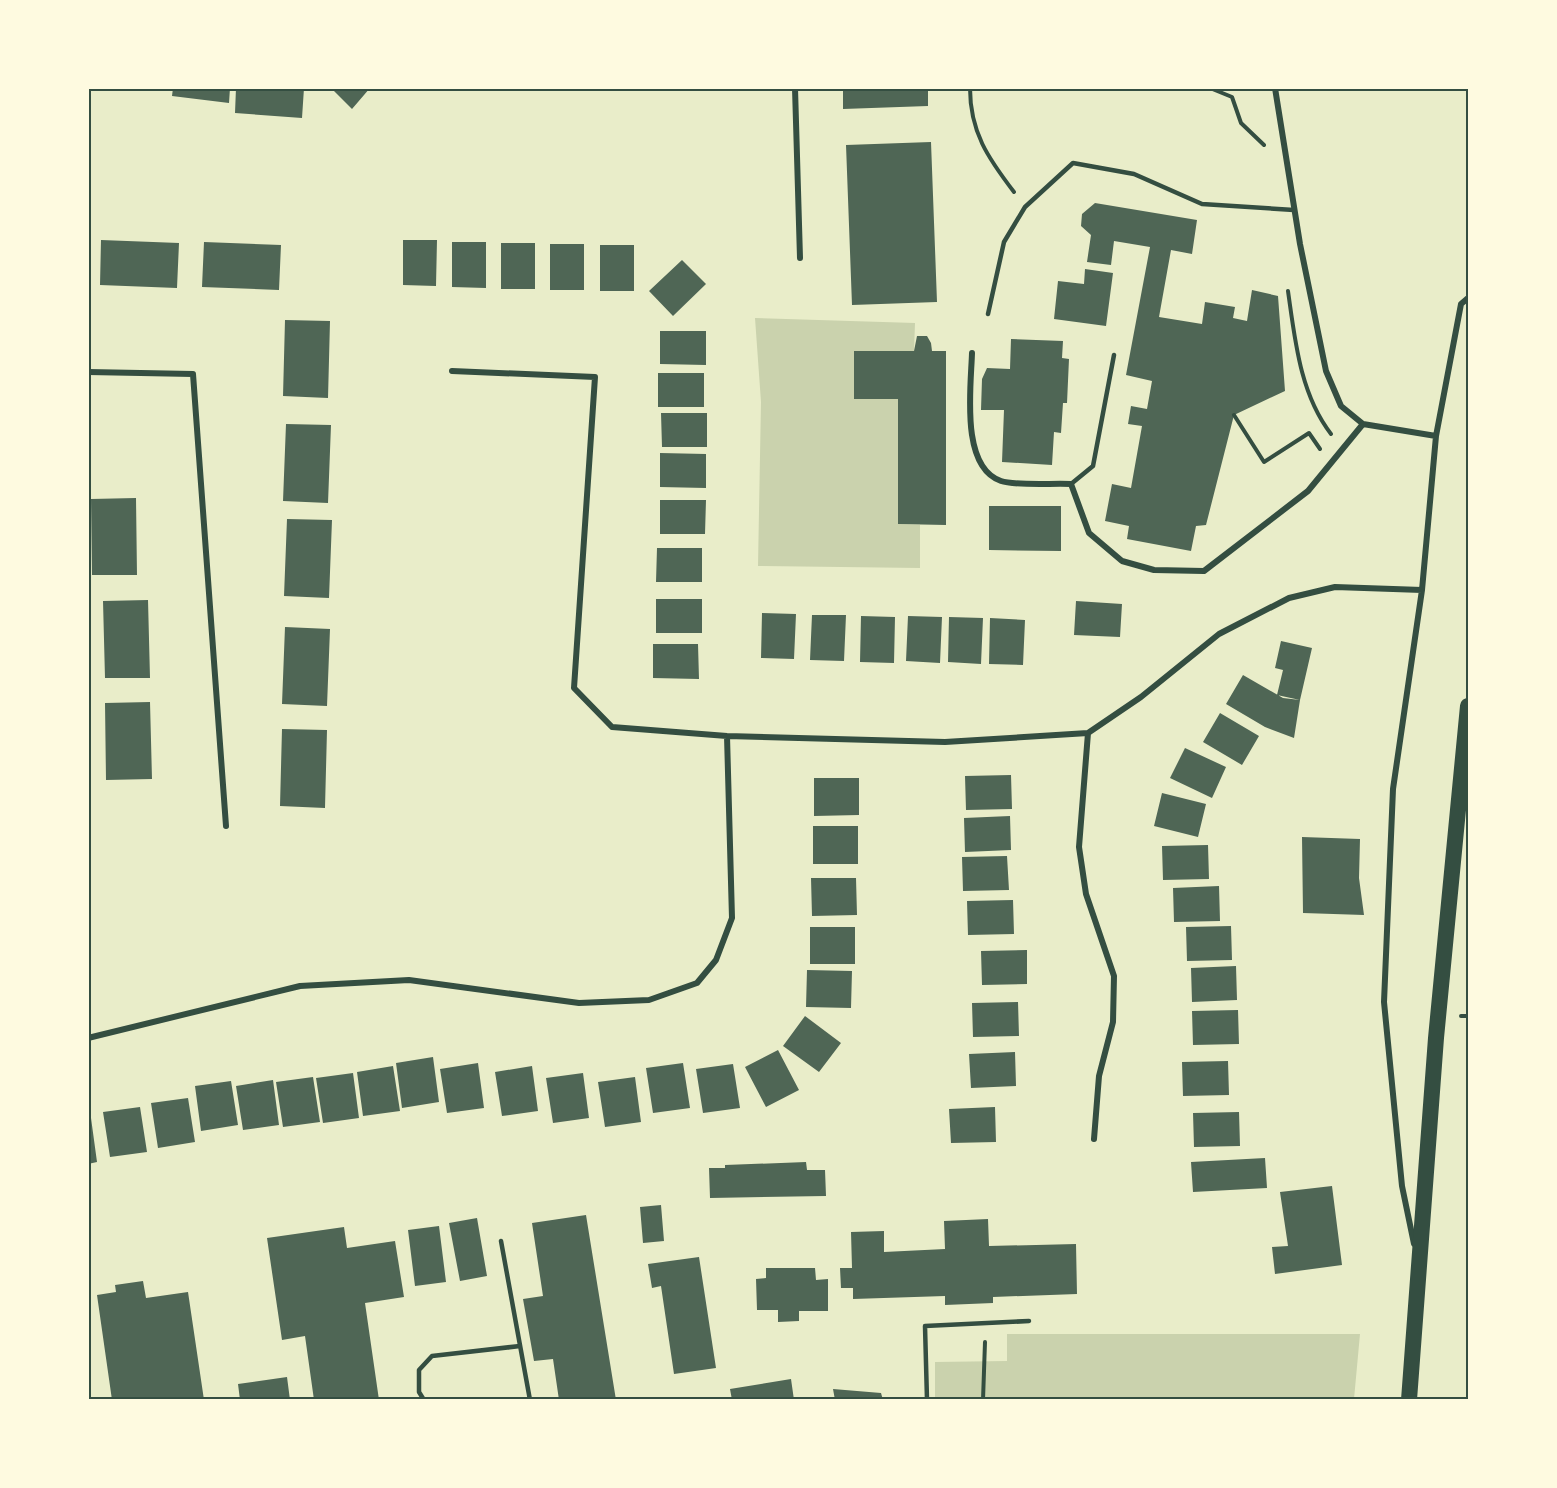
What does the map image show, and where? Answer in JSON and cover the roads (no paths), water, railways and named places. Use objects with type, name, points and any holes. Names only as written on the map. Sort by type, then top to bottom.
[{"type":"highway","points":[[1409,1400],[1418,1259],[1468,706]]},
{"type":"street","points":[[795,88],[800,258]]},
{"type":"street","points":[[1275,88],[1294,210],[1326,371],[1341,406],[1363,424],[1436,436]]},
{"type":"street","points":[[1418,1259],[1402,1186],[1384,1002],[1393,789],[1422,590],[1436,436],[1461,304],[1468,298]]},
{"type":"street","points":[[972,353],[970,423],[980,463],[1001,481],[1071,484],[1089,533],[1122,561],[1154,570],[1204,571],[1308,491],[1363,424]]},
{"type":"street","points":[[452,371],[595,377],[574,688],[612,727],[727,736],[945,742],[1088,733],[1141,697],[1219,634],[1289,598],[1335,587],[1365,586],[1422,590]]},
{"type":"street","points":[[88,372],[193,374],[226,826]]},
{"type":"street","points":[[1088,733],[1079,847],[1086,894],[1114,976],[1113,1022],[1099,1076],[1094,1139]]},
{"type":"street","points":[[88,1038],[300,986],[409,980],[579,1003],[649,1000],[697,983],[716,960],[732,918],[727,736]]},
{"type":"lane","points":[[988,314],[1004,242],[1025,207],[1073,163],[1134,174],[1202,204],[1294,210]]},
{"type":"lane","points":[[1071,484],[1093,466],[1114,355]]},
{"type":"lane","points":[[501,1241],[530,1400]]},
{"type":"lane","points":[[927,1400],[926,1326],[1029,1321]]},
{"type":"lane","points":[[424,1400],[419,1392],[419,1370],[432,1356],[520,1346]]}]
